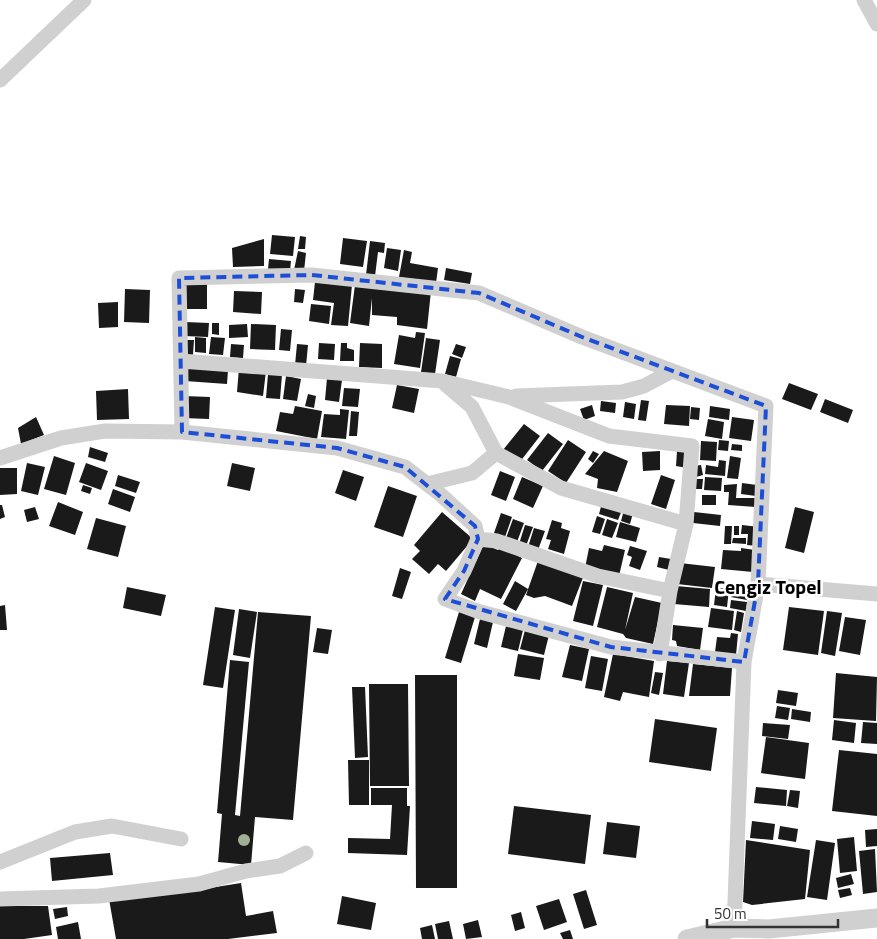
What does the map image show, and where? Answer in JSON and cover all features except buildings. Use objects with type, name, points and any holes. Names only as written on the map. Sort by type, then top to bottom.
[{"type":"street","points":[[0,80],[84,0]]},
{"type":"street","points":[[864,0],[877,24]]},
{"type":"street","points":[[182,432],[179,278],[312,275],[479,293],[582,338],[766,406],[758,584],[744,662],[735,933]]},
{"type":"street","points":[[181,361],[442,381],[509,397],[609,436],[692,446],[686,524],[670,591],[660,654]]},
{"type":"street","points":[[509,397],[622,392],[644,386],[672,371]]},
{"type":"street","points":[[442,381],[472,407],[496,453],[561,488],[686,524]]},
{"type":"street","points":[[0,458],[61,438],[105,431],[182,432],[337,448],[405,467],[475,526],[478,539],[464,571],[445,599],[477,611],[611,647],[744,662]]},
{"type":"street","points":[[427,484],[472,473],[496,453]]},
{"type":"street","points":[[478,539],[497,541],[598,576],[670,591]]},
{"type":"street","points":[[758,584],[877,594]]},
{"type":"street","points":[[0,862],[76,832],[112,826],[181,839]]},
{"type":"street","points":[[0,899],[100,896],[199,884],[246,872],[280,866],[306,853]]},
{"type":"street","points":[[687,939],[877,918]]},
{"type":"highlighted area","points":[[312,275],[479,293],[582,337],[766,406],[758,584],[744,662],[611,647],[445,599],[464,571],[478,539],[475,526],[405,467],[337,448],[182,432],[179,278]]},
{"type":"district","name":"Cengiz Topel","points":[[768,587]]}]
